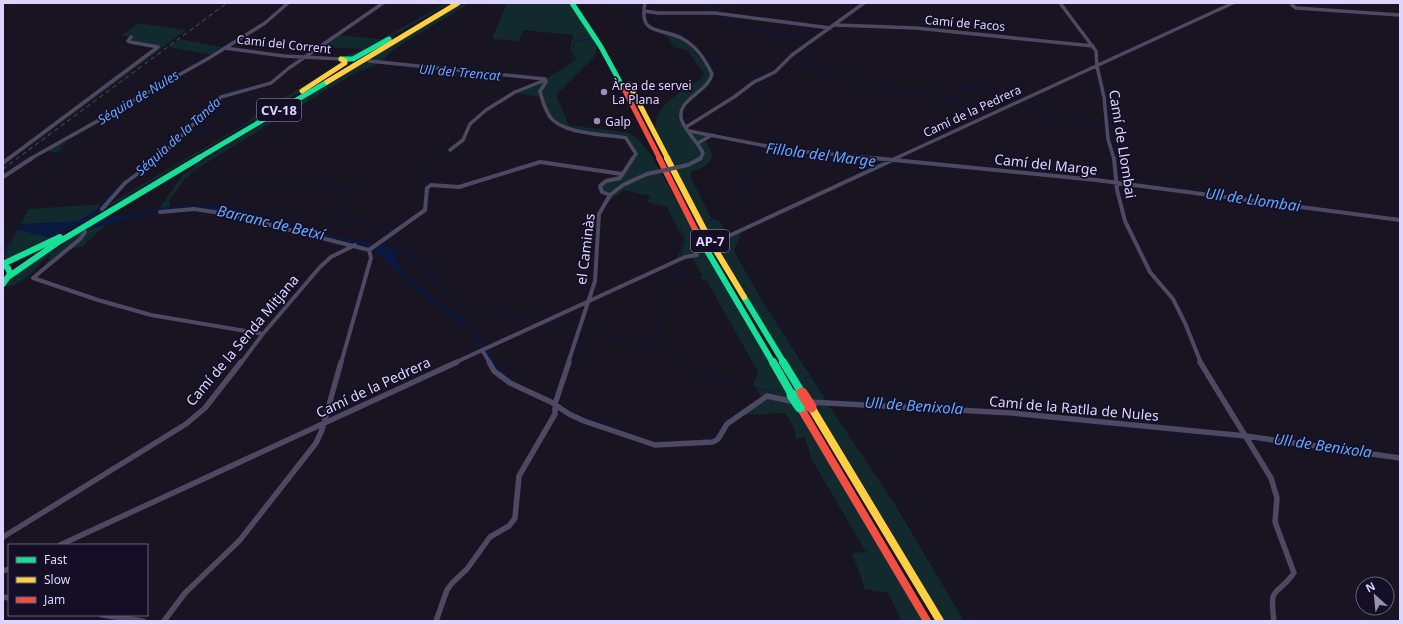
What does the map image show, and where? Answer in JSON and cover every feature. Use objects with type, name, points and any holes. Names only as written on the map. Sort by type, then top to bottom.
[{"type":"main road","name":"CV-18","points":[[3,265],[62,236],[452,3]]},
{"type":"main road","name":"CV-18","points":[[6,280],[101,213],[458,3]]},
{"type":"main road","name":"AP-7","points":[[572,3],[625,83],[709,239],[940,621]]},
{"type":"main road","name":"AP-7","points":[[579,3],[608,46],[702,242],[927,621]]},
{"type":"main road","name":"CV-18","points":[[341,59],[348,60],[356,57],[421,21]]},
{"type":"main road","name":"CV-18","points":[[252,122],[341,66],[345,62],[341,59]]},
{"type":"main road","name":"CV-18","points":[[3,265],[10,270],[6,280]]},
{"type":"street","points":[[3,177],[29,160],[77,134],[225,48],[265,23],[288,3]]},
{"type":"street","points":[[101,213],[125,183],[154,164],[221,97],[235,92],[268,85],[306,56],[383,3]]},
{"type":"street","points":[[645,3],[643,17],[645,23],[657,30],[685,39],[702,58],[712,74],[710,82],[690,98],[682,109],[681,119],[698,143],[704,138],[713,135]]},
{"type":"street","points":[[686,126],[734,97],[754,82],[775,72],[792,55],[836,25],[864,3]]},
{"type":"street","name":"Camí de Llombai","points":[[1060,3],[1096,51],[1096,66],[1104,97],[1108,139],[1116,165],[1118,183],[1117,190],[1126,221],[1150,272],[1173,299],[1185,323],[1198,358],[1248,439],[1270,478],[1277,498],[1275,522],[1294,573],[1287,582],[1277,588],[1272,598],[1274,621]]},
{"type":"street","name":"Camí de la Pedrera","points":[[720,240],[1233,3]]},
{"type":"street","points":[[1293,3],[1292,5],[1296,8],[1400,15]]},
{"type":"street","points":[[644,11],[658,13],[715,13],[830,28]]},
{"type":"street","name":"Camí de Facos","points":[[836,25],[916,28],[1093,46]]},
{"type":"street","points":[[3,162],[158,47],[130,42],[128,41],[131,37]]},
{"type":"street","name":"Camí del Corrent","points":[[225,48],[341,59]]},
{"type":"street","points":[[369,61],[545,80]]},
{"type":"street","points":[[450,150],[462,141],[467,134],[469,125],[485,111],[516,92],[545,80]]},
{"type":"street","points":[[545,80],[546,82],[540,91],[549,115],[553,120],[565,128],[620,137],[629,140],[636,154],[620,178],[606,181],[600,186],[602,192],[610,195]]},
{"type":"street","name":"Camí del Marge","points":[[689,131],[758,146],[787,150],[890,161],[991,169],[1118,183],[1400,220]]},
{"type":"street","name":"el Caminàs","points":[[436,621],[447,590],[452,583],[467,568],[490,537],[509,526],[515,518],[519,476],[555,414],[555,404],[590,300],[597,274],[598,221],[604,204],[610,195],[630,180],[647,174],[695,163],[703,153],[698,143]]},
{"type":"street","points":[[369,250],[425,210],[427,188],[430,185],[459,187],[540,162],[622,174]]},
{"type":"street","points":[[160,212],[190,208],[208,210],[258,220],[290,230],[355,245],[369,250]]},
{"type":"street","points":[[85,232],[80,239],[33,278],[98,300],[151,315],[263,334]]},
{"type":"street","name":"Camí de la Senda Mitjana","points":[[3,537],[186,424],[205,408],[263,334],[320,267],[332,257],[355,245]]},
{"type":"street","points":[[164,621],[185,593],[240,540],[316,442],[324,423],[371,258],[369,250]]},
{"type":"street","name":"Camí de la Pedrera","points":[[62,544],[685,256],[697,255]]},
{"type":"street","name":"Camí de la Ratlla de Nules","points":[[482,350],[494,370],[510,383],[555,404],[564,411],[584,420],[655,445],[713,442],[718,439],[727,424],[764,397],[771,396],[785,402],[823,402],[1012,413],[1248,439],[1400,458]]},
{"type":"street","points":[[109,616],[143,621]]},
{"type":"green space","points":[[446,3],[450,3],[363,53],[344,61],[313,84],[85,221],[21,224],[28,209],[105,204],[104,207],[248,122],[254,116],[340,63],[337,61],[346,55],[364,49],[320,47],[336,35],[381,39]]},
{"type":"green space","points":[[462,3],[470,3],[394,49],[380,63],[357,72],[196,169],[184,180],[169,201],[171,207],[160,208],[181,177],[199,163]]},
{"type":"green space","points":[[483,3],[569,3],[572,7],[584,24],[596,46],[596,52],[593,58],[556,95],[569,125],[630,133],[639,140],[651,155],[730,296],[923,621],[902,621],[888,593],[864,589],[862,579],[852,553],[866,552],[811,458],[805,437],[796,439],[795,429],[785,413],[739,415],[765,395],[761,396],[753,384],[758,372],[707,281],[700,279],[702,275],[692,257],[676,261],[684,240],[667,207],[647,202],[651,196],[624,190],[603,206],[610,195],[603,191],[602,183],[620,178],[636,154],[629,140],[568,128],[551,118],[542,97],[515,93],[545,80],[576,59],[570,49],[573,35],[523,30],[519,41],[492,39],[506,5]]},
{"type":"green space","points":[[138,23],[186,30],[3,166],[3,161],[156,48],[126,42],[130,36],[121,36]]},
{"type":"green space","points":[[667,33],[684,39],[710,70],[712,78],[690,98],[680,115],[689,131],[712,135],[704,138],[712,155],[710,162],[691,172],[691,178],[711,218],[719,221],[728,236],[742,230],[734,251],[761,299],[826,400],[810,400],[726,264],[657,133],[655,124],[657,116],[662,108],[677,94],[701,79],[704,74],[688,51],[675,47],[668,38],[664,36]]},
{"type":"green space","points":[[180,39],[225,48],[160,88],[157,87],[121,109],[124,110],[66,141],[59,153],[48,151],[30,160],[193,65],[196,65],[213,55],[169,47]]},
{"type":"green space","points":[[106,225],[82,247],[72,248],[37,276],[35,280],[31,279],[49,260],[50,254],[82,231]]},
{"type":"green space","points":[[17,229],[54,238],[3,262],[3,255]]},
{"type":"green space","points":[[66,241],[54,250],[24,280],[12,286],[6,286],[15,276]]},
{"type":"green space","points":[[810,402],[827,403],[894,503],[964,621],[943,621]]},
{"type":"water","name":"Barranc de Betxí","points":[[213,205],[240,209],[288,226],[377,245],[369,247],[261,220],[208,210],[163,210],[164,207]]},
{"type":"water","points":[[160,208],[155,212],[82,231],[107,217],[117,217]]},
{"type":"water","points":[[82,221],[53,238],[19,230],[21,225]]},
{"type":"water","points":[[379,245],[395,250],[400,265],[410,278],[432,298],[467,324],[485,347],[483,349],[470,330],[421,293],[374,249]]},
{"type":"water","points":[[488,349],[497,366],[516,383],[554,400],[564,408],[581,416],[655,442],[693,442],[713,437],[728,420],[765,395],[738,415],[716,438],[702,442],[657,443],[580,418],[516,385],[497,371],[484,350]]},
{"type":"waterway","points":[[591,3],[643,9]]},
{"type":"waterway","points":[[702,3],[710,11]]},
{"type":"waterway","points":[[713,15],[755,30],[813,38]]},
{"type":"waterway","points":[[615,33],[625,31],[642,23],[642,17]]},
{"type":"waterway","name":"Ull de Benixola","points":[[646,19],[666,20],[689,41]]},
{"type":"waterway","points":[[216,51],[241,36]]},
{"type":"waterway","name":"Ull de Llombai","points":[[1088,38],[1096,49]]},
{"type":"waterway","points":[[546,79],[573,50],[574,42],[589,39]]},
{"type":"waterway","name":"Séquia de Nules","points":[[149,90],[209,55]]},
{"type":"waterway","name":"Ull de Benixola","points":[[704,56],[721,68],[735,68],[763,77]]},
{"type":"waterway","points":[[794,56],[809,65],[874,89],[957,98],[962,87],[1023,98]]},
{"type":"waterway","name":"Ull del Trencat","points":[[289,112],[337,99],[414,68]]},
{"type":"waterway","name":"Ull de Llombai","points":[[1100,73],[1107,97],[1108,114]]},
{"type":"waterway","name":"Ull de Benixola","points":[[733,137],[735,129],[770,91],[756,82]]},
{"type":"waterway","name":"Séquia de la Tanda","points":[[220,97],[231,92],[252,87]]},
{"type":"waterway","points":[[1030,99],[1039,101],[1040,116],[1104,126]]},
{"type":"waterway","points":[[203,117],[275,100],[277,102]]},
{"type":"waterway","name":"Séquia de la Tanda","points":[[177,138],[207,108]]},
{"type":"waterway","name":"Ull del Trencat","points":[[263,128],[285,115]]},
{"type":"waterway","name":"Ull de Llombai","points":[[1109,116],[1111,140],[1118,165]]},
{"type":"waterway","name":"Ull del Trencat","points":[[183,137],[248,122]]},
{"type":"waterway","points":[[36,193],[63,143]]},
{"type":"waterway","name":"Ull de Benixola","points":[[709,220],[724,219],[741,206],[756,148],[752,145]]},
{"type":"waterway","name":"Fillola del Marge","points":[[758,147],[771,149]]},
{"type":"waterway","points":[[429,184],[429,171],[431,163],[448,150]]},
{"type":"waterway","name":"Fillola del Marge","points":[[814,154],[884,162]]},
{"type":"waterway","name":"Fillola del Marge","points":[[892,162],[901,163]]},
{"type":"waterway","name":"Fillola del Marge","points":[[903,164],[933,166]]},
{"type":"waterway","name":"Ull de Llombai","points":[[1119,166],[1121,181]]},
{"type":"waterway","name":"Fillola del Marge","points":[[936,167],[959,168]]},
{"type":"waterway","points":[[182,182],[234,184]]},
{"type":"waterway","points":[[128,184],[144,183]]},
{"type":"waterway","points":[[165,183],[175,183]]},
{"type":"waterway","points":[[239,184],[315,186]]},
{"type":"waterway","name":"Ull de Llombai","points":[[1144,184],[1214,194]]},
{"type":"waterway","points":[[320,186],[353,192],[332,215],[394,230]]},
{"type":"waterway","points":[[426,211],[429,205],[429,189]]},
{"type":"waterway","name":"Séquia de la Tanda","points":[[77,223],[96,212],[116,190]]},
{"type":"waterway","name":"Barranc de Betxí","points":[[3,260],[33,198]]},
{"type":"waterway","points":[[415,219],[422,214]]},
{"type":"waterway","name":"Barranc de Betxí","points":[[73,226],[80,225]]},
{"type":"waterway","name":"Ull de Benixola","points":[[680,256],[685,240],[680,228],[683,226]]},
{"type":"waterway","points":[[393,236],[384,245],[408,254],[420,262],[432,274],[437,281],[435,282],[449,299],[458,304],[495,314],[542,320]]},
{"type":"waterway","points":[[395,251],[413,258],[427,270],[435,281]]},
{"type":"waterway","name":"Ull de Benixola","points":[[677,263],[676,272],[707,281]]},
{"type":"waterway","points":[[675,270],[654,345],[671,363],[703,376],[771,391]]},
{"type":"waterway","name":"Ull de Benixola","points":[[762,299],[806,369]]},
{"type":"waterway","points":[[547,322],[564,326],[576,332]]},
{"type":"waterway","points":[[572,362],[584,332],[614,338],[637,347],[652,343]]},
{"type":"waterway","name":"Ull de Benixola","points":[[810,374],[825,399],[885,403]]},
{"type":"waterway","name":"Barranc de Betxí","points":[[805,378],[811,377]]},
{"type":"waterway","name":"Barranc de Betxí","points":[[767,394],[776,389]]},
{"type":"waterway","points":[[778,401],[782,402]]},
{"type":"waterway","points":[[1013,416],[1245,440]]},
{"type":"waterway","points":[[1252,441],[1336,452]]},
{"type":"railway","points":[[3,169],[227,3]]},
{"type":"traffic: fast","points":[[572,3],[601,47],[620,82]]},
{"type":"traffic: fast","points":[[341,59],[353,59],[389,39]]},
{"type":"traffic: fast","points":[[8,277],[57,243],[327,82]]},
{"type":"traffic: fast","points":[[3,264],[60,237]]},
{"type":"traffic: fast","points":[[699,237],[792,395]]},
{"type":"traffic: fast","points":[[3,265],[8,268],[10,274],[3,284]]},
{"type":"traffic: fast","points":[[744,297],[802,393]]},
{"type":"traffic: fast","points":[[792,395],[800,407]]},
{"type":"traffic: slow","points":[[327,82],[458,3]]},
{"type":"traffic: slow","points":[[302,91],[345,63],[345,61],[341,59]]},
{"type":"traffic: slow","points":[[629,84],[709,239],[744,297]]},
{"type":"traffic: slow","points":[[811,407],[940,621]]},
{"type":"traffic: jam","points":[[622,85],[699,237]]},
{"type":"traffic: jam","points":[[802,393],[811,407]]},
{"type":"traffic: jam","points":[[800,407],[927,621]]},
{"type":"place","name":"Àrea de servei La Plana","points":[[604,92]]},
{"type":"place","name":"Galp","points":[[597,121]]}]
